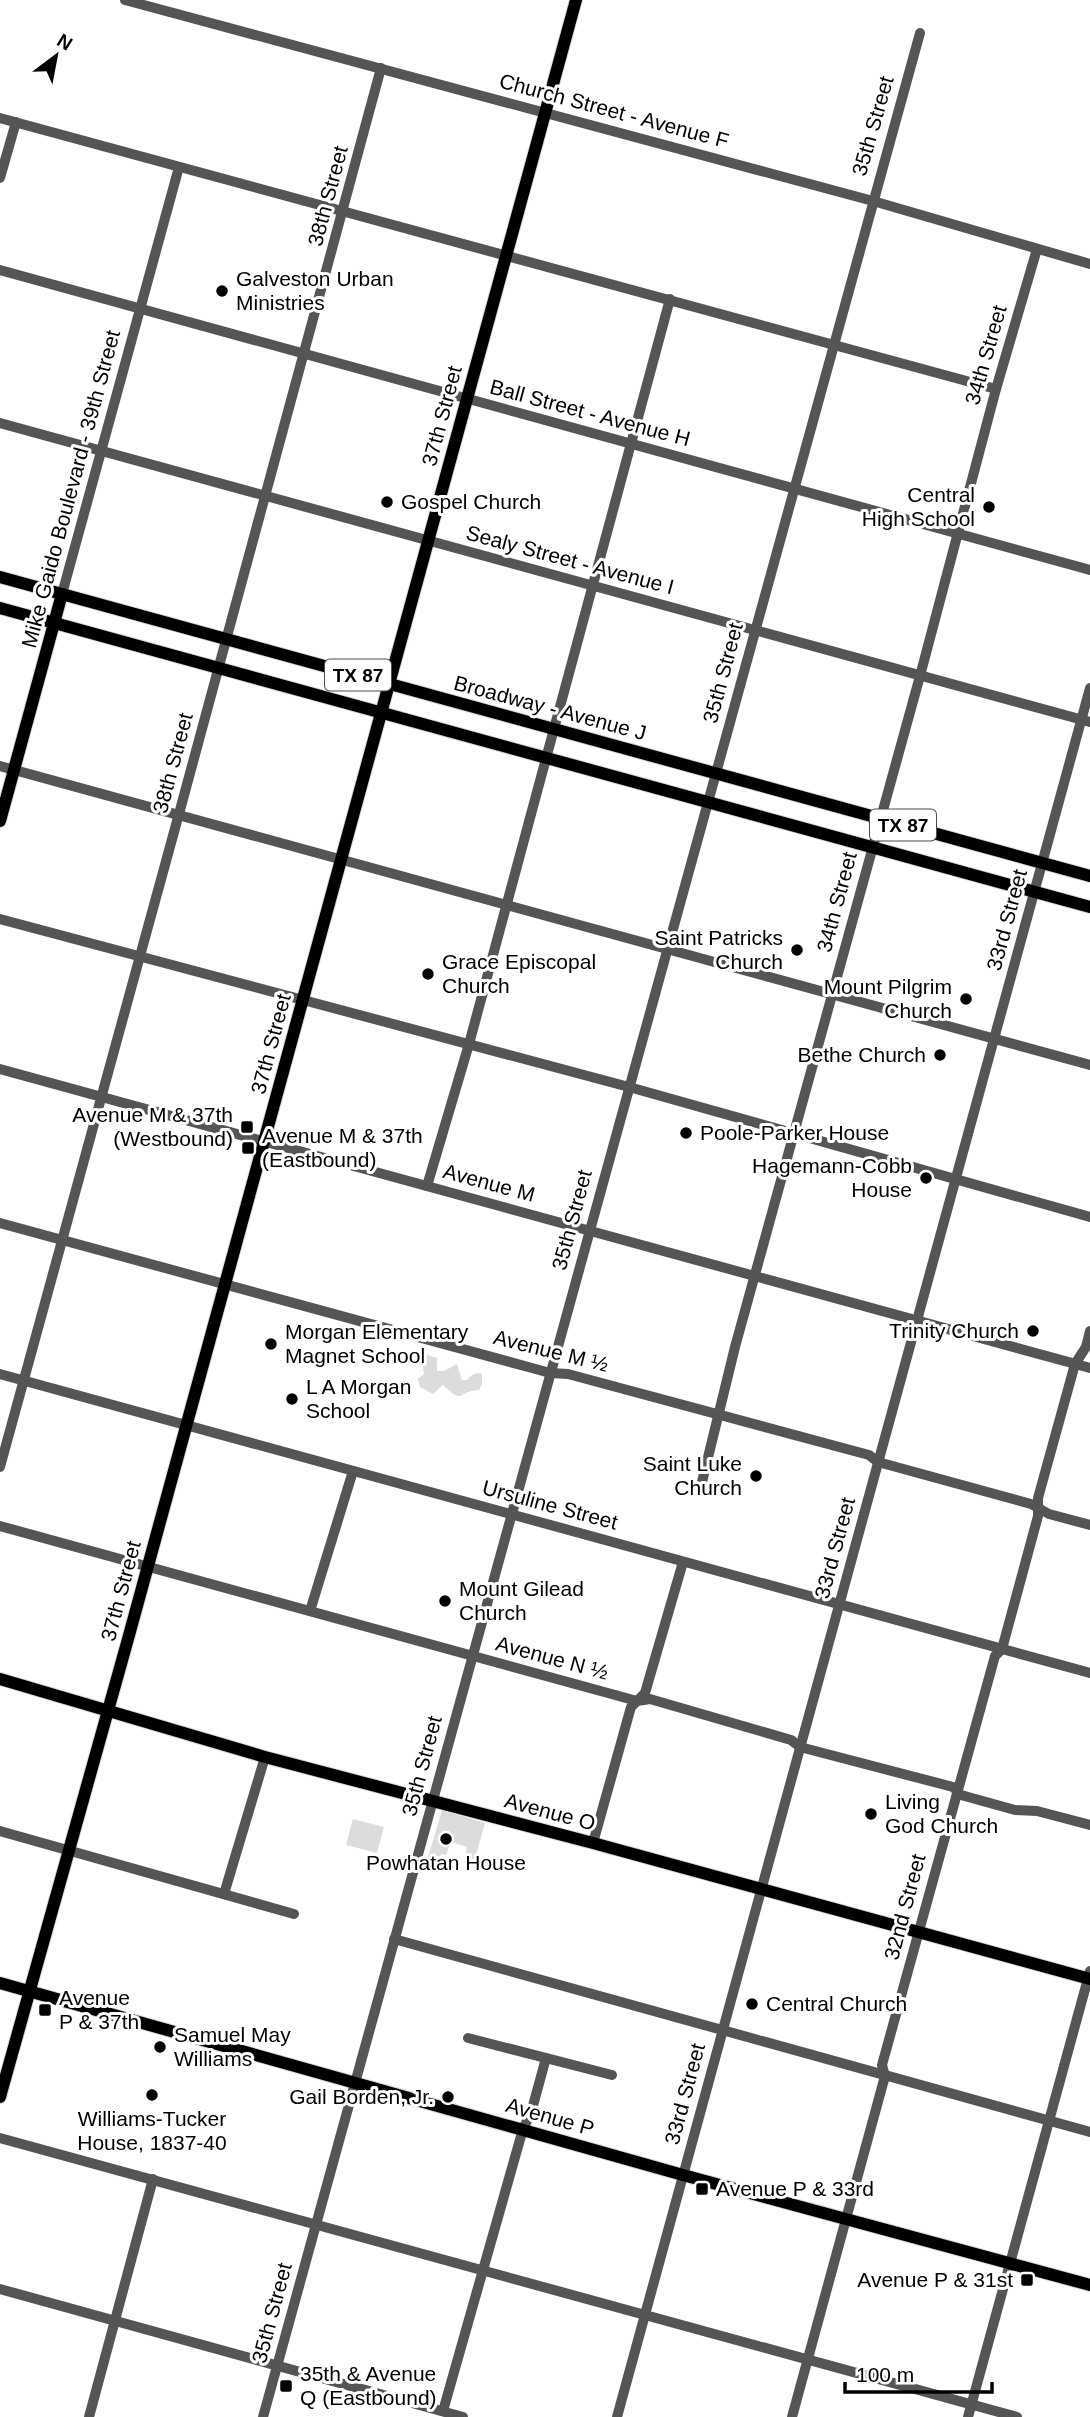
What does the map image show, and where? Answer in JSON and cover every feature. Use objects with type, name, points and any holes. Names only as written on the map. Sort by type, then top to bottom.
[{"type":"main road","name":"37th Street","points":[[0,2098],[187,1426],[576,0]]},
{"type":"main road","name":"Broadway - Avenue J","points":[[0,577],[1090,876]]},
{"type":"main road","name":"Mike Gaido Boulevard - 39th Street","points":[[0,821],[62,594]]},
{"type":"main road","name":"TX 87","points":[[0,608],[1090,908]]},
{"type":"main road","name":"Avenue O","points":[[0,1679],[265,1756],[1089,1976]]},
{"type":"main road","name":"Avenue P","points":[[0,1983],[683,2175],[1090,2285]]},
{"type":"street","name":"Church Street - Avenue F","points":[[125,0],[873,201],[1090,264]]},
{"type":"street","name":"35th Street","points":[[263,2417],[920,33]]},
{"type":"street","name":"38th Street","points":[[0,1467],[306,354],[381,68]]},
{"type":"street","points":[[0,118],[508,254],[996,389]]},
{"type":"street","points":[[0,178],[16,122]]},
{"type":"street","name":"Mike Gaido Boulevard - 39th Street","points":[[62,594],[179,167]]},
{"type":"street","name":"34th Street","points":[[701,1486],[717,1414],[996,389],[1037,248]]},
{"type":"street","name":"Ball Street - Avenue H","points":[[0,270],[1090,569]]},
{"type":"street","points":[[428,1186],[670,299]]},
{"type":"street","name":"Sealy Street - Avenue I","points":[[0,423],[1086,721]]},
{"type":"street","name":"33rd Street","points":[[617,2417],[1042,863],[1086,721],[1090,688]]},
{"type":"street","points":[[0,766],[1090,1065]]},
{"type":"street","points":[[0,919],[629,1087],[1090,1217]]},
{"type":"street","name":"Avenue M","points":[[0,1069],[1090,1368]]},
{"type":"street","name":"Avenue M ½","points":[[0,1223],[550,1373],[568,1374],[869,1455],[878,1462],[1031,1504],[1049,1514],[1090,1525]]},
{"type":"street","name":"32nd Street","points":[[792,2417],[885,2076],[882,2065],[957,1791],[995,1656],[1002,1649],[1039,1509],[1038,1498],[1075,1364],[1086,1347],[1090,1331]]},
{"type":"street","name":"Ursuline Street","points":[[0,1374],[1090,1673]]},
{"type":"street","points":[[310,1611],[353,1471]]},
{"type":"street","name":"Avenue N ½","points":[[0,1526],[637,1701],[650,1699],[791,1740],[800,1747],[953,1787],[964,1796],[1015,1811],[1037,1811],[1090,1825]]},
{"type":"street","points":[[593,1843],[631,1707],[645,1693],[683,1562]]},
{"type":"street","points":[[224,1894],[265,1756]]},
{"type":"street","points":[[0,1831],[294,1914]]},
{"type":"street","points":[[394,1939],[1090,2132]]},
{"type":"street","points":[[968,2417],[1089,1976]]},
{"type":"street","points":[[468,2038],[612,2076]]},
{"type":"street","points":[[443,2411],[523,2129],[531,2113],[546,2058]]},
{"type":"street","points":[[0,2138],[1017,2417]]},
{"type":"street","points":[[89,2417],[153,2179]]},
{"type":"street","points":[[0,2289],[463,2417]]},
{"type":"shaded area","points":[[427,1355],[437,1358],[437,1371],[444,1371],[457,1364],[462,1380],[482,1374],[479,1390],[458,1396],[443,1385],[433,1394],[420,1387],[418,1379],[424,1374],[422,1361]]},
{"type":"shaded area","points":[[442,1810],[485,1823],[474,1862],[464,1860],[467,1847],[451,1842],[446,1855],[441,1854],[436,1871],[425,1867]]},
{"type":"shaded area","points":[[353,1819],[384,1827],[377,1853],[346,1845]]},
{"type":"place","name":"Galveston Urban Ministries","points":[[222,291]]},
{"type":"place","name":"Gospel Church","points":[[387,502]]},
{"type":"place","name":"Central High School","points":[[989,507]]},
{"type":"place","name":"Saint Patricks Church","points":[[797,950]]},
{"type":"place","name":"Grace Episcopal Church","points":[[428,974]]},
{"type":"place","name":"Mount Pilgrim Church","points":[[966,999]]},
{"type":"place","name":"Bethe Church","points":[[940,1055]]},
{"type":"place","name":"Avenue M & 37th (Westbound)","points":[[247,1127]]},
{"type":"place","name":"Poole-Parker House","points":[[686,1133]]},
{"type":"place","name":"Avenue M & 37th (Eastbound)","points":[[248,1148]]},
{"type":"place","name":"Hagemann-Cobb House","points":[[926,1178]]},
{"type":"place","name":"Trinity Church","points":[[1033,1331]]},
{"type":"place","name":"Morgan Elementary Magnet School","points":[[271,1344]]},
{"type":"place","name":"L A Morgan School","points":[[292,1399]]},
{"type":"place","name":"Saint Luke Church","points":[[756,1476]]},
{"type":"place","name":"Mount Gilead Church","points":[[445,1601]]},
{"type":"place","name":"Living God Church","points":[[871,1814]]},
{"type":"place","name":"Powhatan House","points":[[446,1839]]},
{"type":"place","name":"Central Church","points":[[752,2004]]},
{"type":"place","name":"Avenue P & 37th","points":[[45,2010]]},
{"type":"place","name":"Samuel May Williams","points":[[160,2047]]},
{"type":"place","name":"Williams-Tucker House, 1837-40","points":[[152,2095]]},
{"type":"place","name":"Gail Borden, Jr.","points":[[448,2097]]},
{"type":"place","name":"Avenue P & 33rd","points":[[702,2189]]},
{"type":"place","name":"Avenue P & 31st","points":[[1027,2280]]},
{"type":"place","name":"35th & Avenue Q (Eastbound)","points":[[286,2386]]}]
